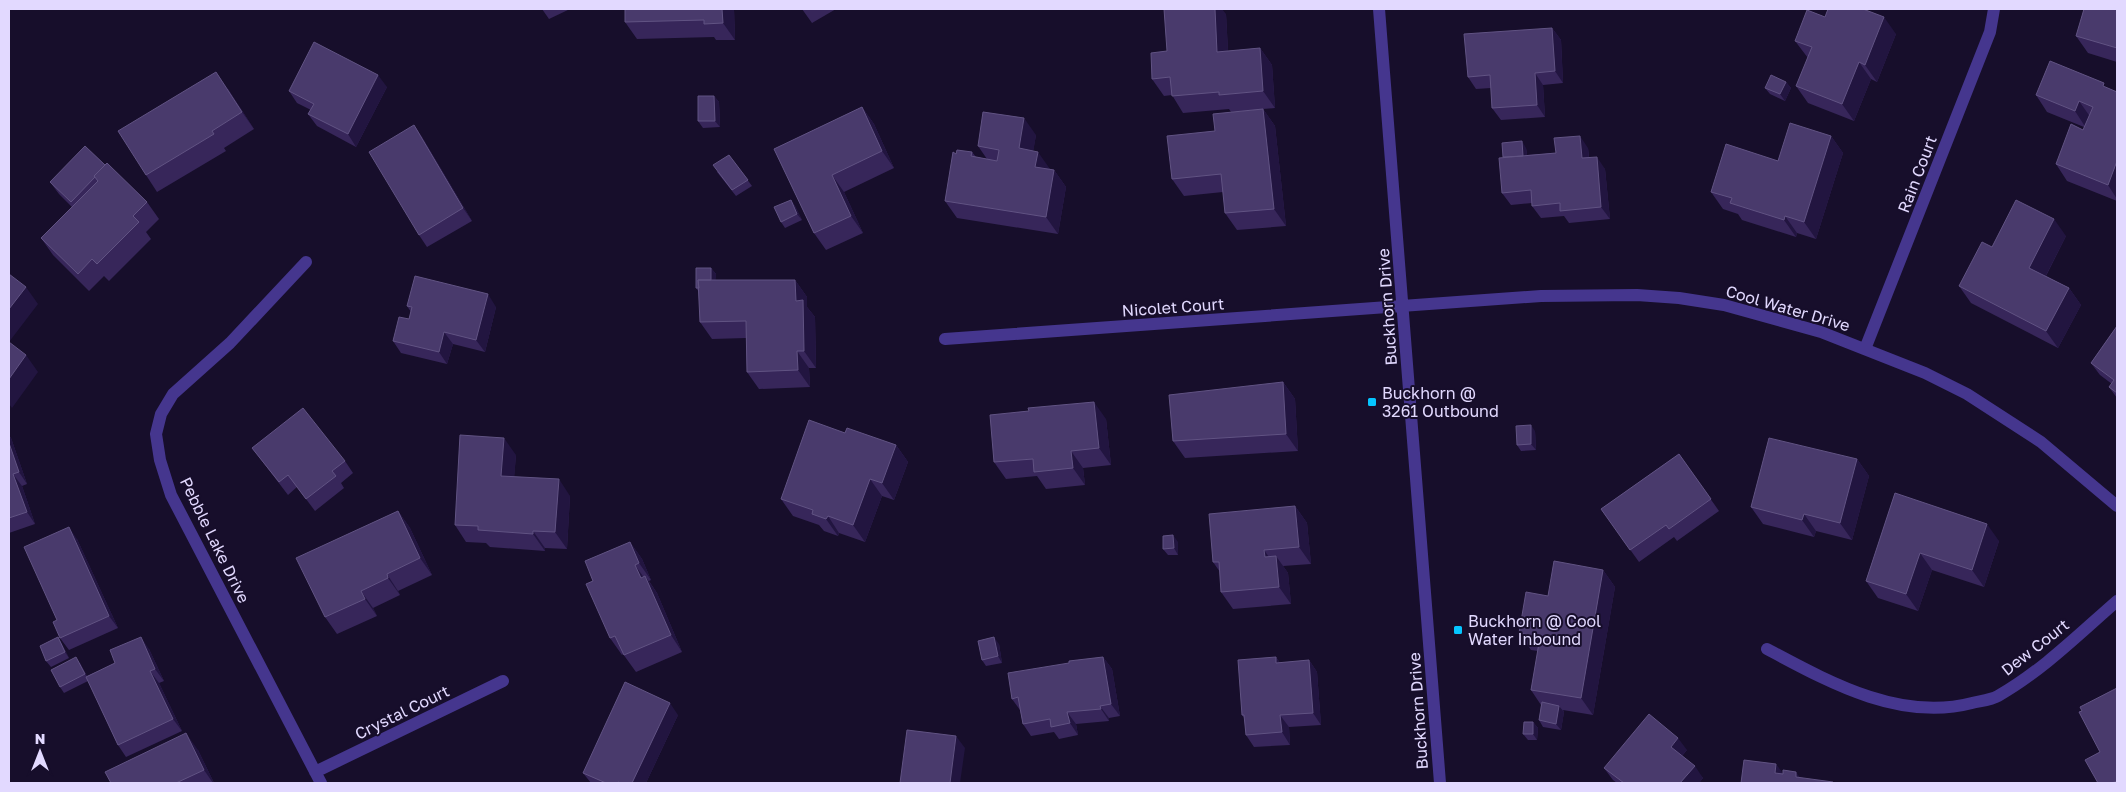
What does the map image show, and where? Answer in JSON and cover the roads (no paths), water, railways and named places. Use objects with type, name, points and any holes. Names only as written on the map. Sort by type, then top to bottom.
[{"type":"street","name":"Buckhorn Drive","points":[[1379,9],[1440,783]]},
{"type":"street","name":"Rain Court","points":[[1866,349],[1990,32],[1994,9]]},
{"type":"street","name":"Pebble Lake Drive","points":[[306,262],[230,343],[173,394],[161,414],[156,434],[160,460],[171,494],[318,778]]},
{"type":"street","name":"Cool Water Drive","points":[[1403,307],[1542,296],[1637,295],[1679,298],[1724,305],[1822,332],[1925,373],[2004,417],[2041,442],[2117,506]]},
{"type":"street","name":"Nicolet Court","points":[[945,339],[1403,307]]},
{"type":"street","name":"Dew Court","points":[[1767,649],[1853,691],[1885,701],[1935,708],[1959,707],[1996,697],[2039,669],[2117,601]]},
{"type":"street","name":"Crystal Court","points":[[318,778],[503,682]]},
{"type":"place","name":"Buckhorn @ 3261 Outbound","points":[[1372,402]]},
{"type":"place","name":"Buckhorn @ Cool Water Inbound","points":[[1458,630]]}]
